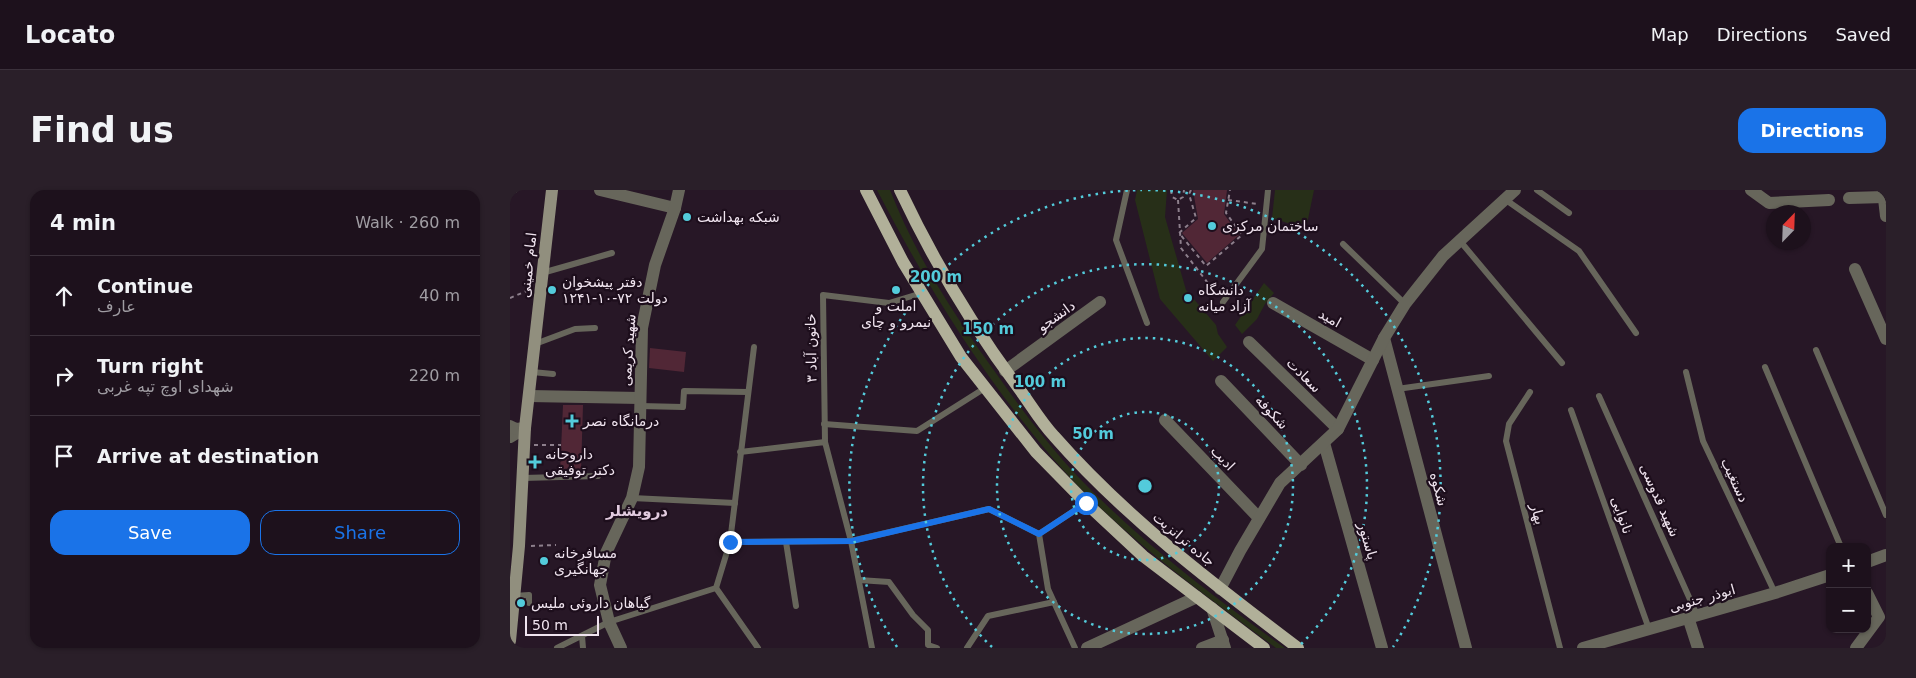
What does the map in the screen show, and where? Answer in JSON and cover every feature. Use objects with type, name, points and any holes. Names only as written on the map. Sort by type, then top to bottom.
[{"type":"main road","name":"امام خمینی","points":[[510,641],[519,546],[525,428],[552,190]]},
{"type":"main road","points":[[866,190],[922,293],[961,357],[1036,452],[1086,503],[1143,556],[1264,648]]},
{"type":"main road","name":"جاده ترانزیت","points":[[900,190],[930,253],[982,340],[1053,435],[1120,504],[1220,589],[1298,648]]},
{"type":"street","points":[[600,190],[676,208]]},
{"type":"street","name":"شهید کریمی","points":[[621,648],[609,622],[600,586],[606,553],[632,498],[639,467],[642,328],[655,265],[676,208],[678,190]]},
{"type":"street","points":[[1220,589],[1280,483],[1338,429],[1384,338],[1405,304],[1443,256],[1515,190]]},
{"type":"street","points":[[1751,190],[1769,203],[1829,200]]},
{"type":"street","points":[[1849,198],[1884,193],[1886,216]]},
{"type":"street","points":[[1855,269],[1886,339]]},
{"type":"street","name":"دانشجو","points":[[1005,371],[1100,302]]},
{"type":"street","name":"امید","points":[[1273,303],[1373,360]]},
{"type":"street","name":"شکوه","points":[[1384,338],[1466,648]]},
{"type":"street","name":"سعادت","points":[[1249,342],[1338,429]]},
{"type":"street","name":"شکوفه","points":[[1221,381],[1300,465]]},
{"type":"street","points":[[529,396],[640,402]]},
{"type":"street","name":"ادیب","points":[[1165,420],[1259,518]]},
{"type":"street","points":[[510,426],[516,429],[525,428]]},
{"type":"street","points":[[510,437],[525,428]]},
{"type":"street","name":"پاستور","points":[[1324,443],[1382,648]]},
{"type":"street","points":[[1871,561],[1886,555]]},
{"type":"street","name":"ابوذر جنوبی","points":[[1583,648],[1775,593],[1826,576]]},
{"type":"street","points":[[1087,648],[1197,597]]},
{"type":"street","points":[[1856,648],[1882,617],[1871,599]]},
{"type":"street","points":[[1202,648],[1224,644],[1212,608]]},
{"type":"street","points":[[1693,616],[1698,648]]},
{"type":"lane","points":[[510,192],[515,190]]},
{"type":"lane","points":[[1127,190],[1116,240],[1147,323]]},
{"type":"lane","points":[[1223,302],[1262,249],[1268,190]]},
{"type":"lane","points":[[1537,190],[1569,214]]},
{"type":"lane","points":[[1506,200],[1579,252],[1636,333]]},
{"type":"lane","points":[[1460,241],[1562,363]]},
{"type":"lane","points":[[1343,244],[1405,304]]},
{"type":"lane","points":[[541,280],[612,253]]},
{"type":"lane","name":"خاتون آباد ۳","points":[[872,648],[852,541],[825,442],[823,295],[889,303],[922,293]]},
{"type":"lane","points":[[535,344],[576,329],[596,328]]},
{"type":"lane","points":[[716,588],[730,542],[754,346]]},
{"type":"lane","points":[[1816,350],[1886,515]]},
{"type":"lane","points":[[1765,367],[1839,543]]},
{"type":"lane","points":[[532,372],[553,374]]},
{"type":"lane","name":"دستغیب","points":[[1686,372],[1703,441],[1775,593]]},
{"type":"lane","points":[[1397,389],[1489,376]]},
{"type":"lane","points":[[824,424],[917,431],[985,388]]},
{"type":"lane","points":[[640,402],[683,407],[684,391],[748,392]]},
{"type":"lane","name":"بهار","points":[[1530,392],[1509,424],[1506,441],[1560,648]]},
{"type":"lane","name":"شهید قدوسی","points":[[1599,396],[1693,616]]},
{"type":"lane","name":"نانوایی","points":[[1571,410],[1649,629]]},
{"type":"lane","points":[[740,452],[825,442]]},
{"type":"lane","points":[[523,478],[598,476]]},
{"type":"lane","points":[[632,498],[734,504]]},
{"type":"lane","points":[[1039,534],[1086,503]]},
{"type":"lane","points":[[730,542],[852,541],[989,509],[1039,534]]},
{"type":"lane","points":[[1039,534],[1048,589],[1075,648]]},
{"type":"lane","points":[[786,542],[796,606]]},
{"type":"lane","points":[[859,580],[889,582],[913,615],[928,630],[928,645],[937,648]]},
{"type":"lane","points":[[557,648],[609,622],[716,588]]},
{"type":"lane","points":[[716,588],[758,648]]},
{"type":"lane","points":[[514,596],[529,595],[529,603]]},
{"type":"lane","points":[[966,648],[988,616],[1054,602]]},
{"type":"lane","points":[[582,636],[583,648]]},
{"type":"path","points":[[1171,190],[1172,197],[1178,200]]},
{"type":"path","points":[[1178,200],[1182,199],[1185,194],[1184,190]]},
{"type":"path","points":[[1179,233],[1196,218],[1189,194],[1191,190]]},
{"type":"path","points":[[1179,233],[1206,266],[1242,235],[1226,213],[1230,190]]},
{"type":"path","points":[[1178,200],[1181,248],[1223,302]]},
{"type":"path","points":[[1228,200],[1266,205]]},
{"type":"path","points":[[510,298],[541,280]]},
{"type":"path","points":[[539,444],[561,445]]},
{"type":"path","points":[[519,546],[556,545]]},
{"type":"green space","points":[[877,190],[890,190],[912,239],[952,309],[1020,407],[1068,466],[1139,535],[1211,593],[1285,648],[1276,648],[1157,558],[1101,508],[1050,455],[978,361],[935,294]]},
{"type":"green space","points":[[1137,190],[1167,190],[1165,217],[1186,290],[1216,325],[1218,334],[1227,347],[1213,361],[1160,299],[1135,200]]},
{"type":"green space","points":[[1275,190],[1314,190],[1306,229],[1272,218]]},
{"type":"green space","points":[[1264,283],[1274,293],[1265,304],[1257,319],[1242,334],[1235,325]]},
{"type":"building","name":"ساختمان مرکزی","points":[[1193,190],[1227,190],[1224,214],[1239,235],[1207,263],[1182,233],[1198,219]]},
{"type":"building","points":[[650,348],[686,352],[684,372],[649,368]]},
{"type":"building","name":"درمانگاه نصر","points":[[563,405],[583,405],[581,471],[560,472]]},
{"type":"place","name":"شبکه بهداشت","points":[[687,217]]},
{"type":"place","name":"ساختمان مرکزی","points":[[1212,226]]},
{"type":"place","name":"دفتر پیشخوان دولت ۷۲-۱۰-۱۲۴۱","points":[[552,290]]},
{"type":"place","name":"املت و نیمرو و چای","points":[[896,290]]},
{"type":"place","name":"دانشگاه آزاد میانه","points":[[1188,298]]},
{"type":"place","name":"درمانگاه نصر","points":[[572,421]]},
{"type":"place","name":"داروحانه دکتر توفیقی","points":[[535,462]]},
{"type":"place","name":"مسافرخانه جهانگیری","points":[[544,561]]},
{"type":"place","name":"گیاهان داروئی ملیس","points":[[521,603]]},
{"type":"district","name":"درویشلر","points":[[637,511]]},
{"type":"route","points":[[730,542],[852,541],[989,509],[1039,534],[1086,503]]}]
